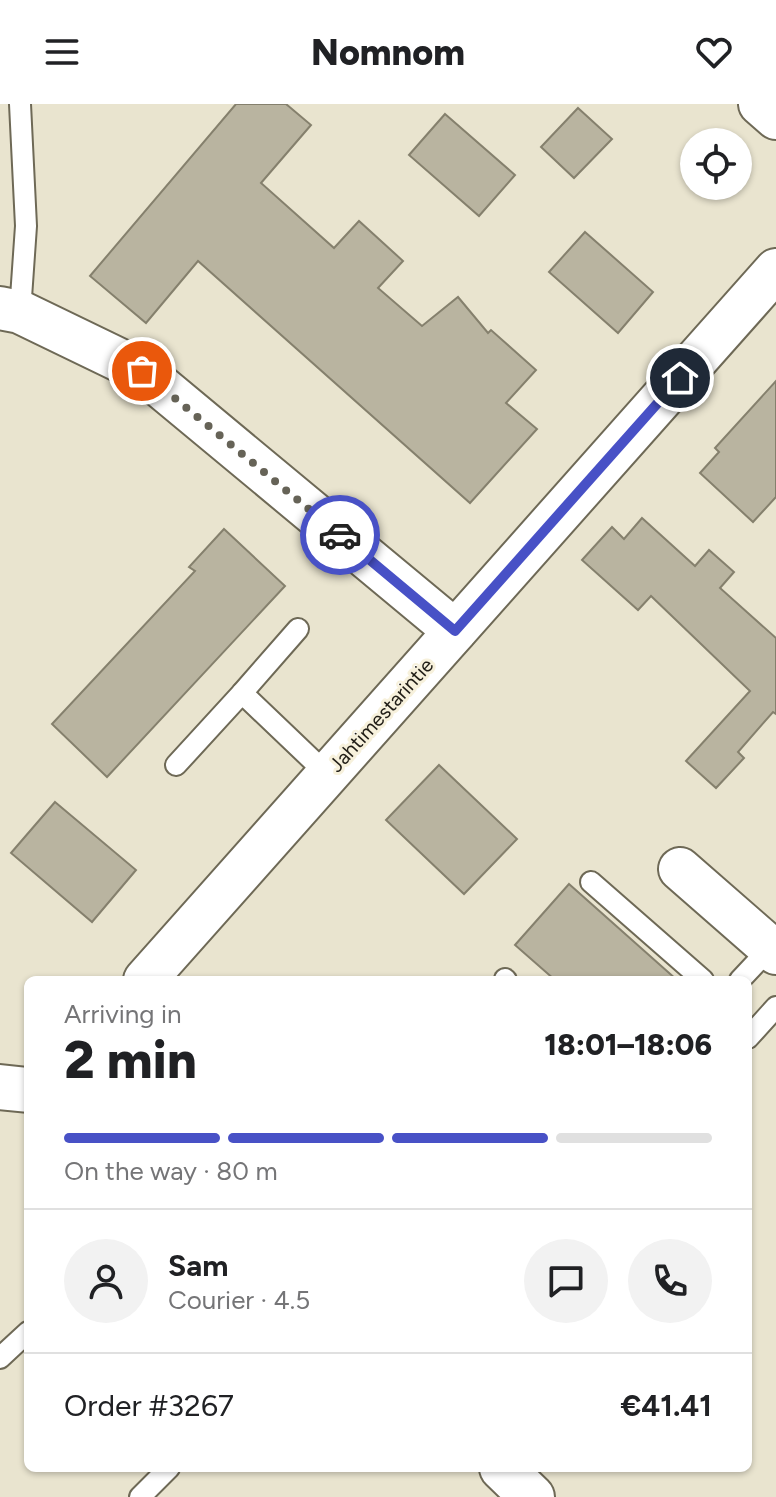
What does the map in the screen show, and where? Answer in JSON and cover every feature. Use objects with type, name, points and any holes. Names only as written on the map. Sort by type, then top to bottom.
[{"type":"main road","points":[[0,1087],[24,1090]]},
{"type":"main road","points":[[506,1472],[532,1497]]},
{"type":"street","points":[[760,104],[776,118]]},
{"type":"street","name":"Jahtimestarintie","points":[[149,976],[776,270]]},
{"type":"street","points":[[10,310],[142,371],[455,631]]},
{"type":"street","points":[[680,869],[773,950]]},
{"type":"lane","points":[[10,310],[26,226],[20,104]]},
{"type":"lane","points":[[176,765],[298,629]]},
{"type":"lane","points":[[242,693],[328,775]]},
{"type":"lane","points":[[591,882],[698,976]]},
{"type":"lane","points":[[744,976],[773,950]]},
{"type":"lane","points":[[752,1034],[776,1007]]},
{"type":"lane","points":[[0,1358],[24,1336]]},
{"type":"lane","points":[[140,1497],[165,1472]]},
{"type":"building","points":[[236,104],[286,104],[311,125],[261,183],[334,248],[359,221],[403,261],[378,288],[422,326],[458,297],[488,333],[491,330],[536,370],[506,403],[537,429],[470,503],[198,261],[146,323],[90,276]]},
{"type":"building","points":[[578,108],[612,139],[574,178],[541,147]]},
{"type":"building","points":[[445,114],[515,175],[479,216],[409,155]]},
{"type":"building","points":[[585,232],[653,292],[618,333],[549,272]]},
{"type":"building","points":[[776,381],[776,497],[753,522],[700,473],[719,452],[715,448]]},
{"type":"building","points":[[642,518],[695,566],[709,550],[734,572],[720,588],[776,638],[776,714],[773,712],[738,752],[744,758],[716,788],[686,761],[750,691],[651,596],[638,610],[582,560],[612,527],[624,539]]},
{"type":"building","points":[[224,529],[285,586],[107,777],[52,724],[195,571],[189,567]]},
{"type":"building","points":[[439,765],[517,839],[464,894],[386,820]]},
{"type":"building","points":[[55,802],[136,870],[92,922],[11,853]]},
{"type":"building","points":[[569,884],[672,976],[550,976],[515,945]]},
{"type":"way so far","points":[[142,371],[340,535]]},
{"type":"route","points":[[340,535],[455,631],[680,378]]}]
